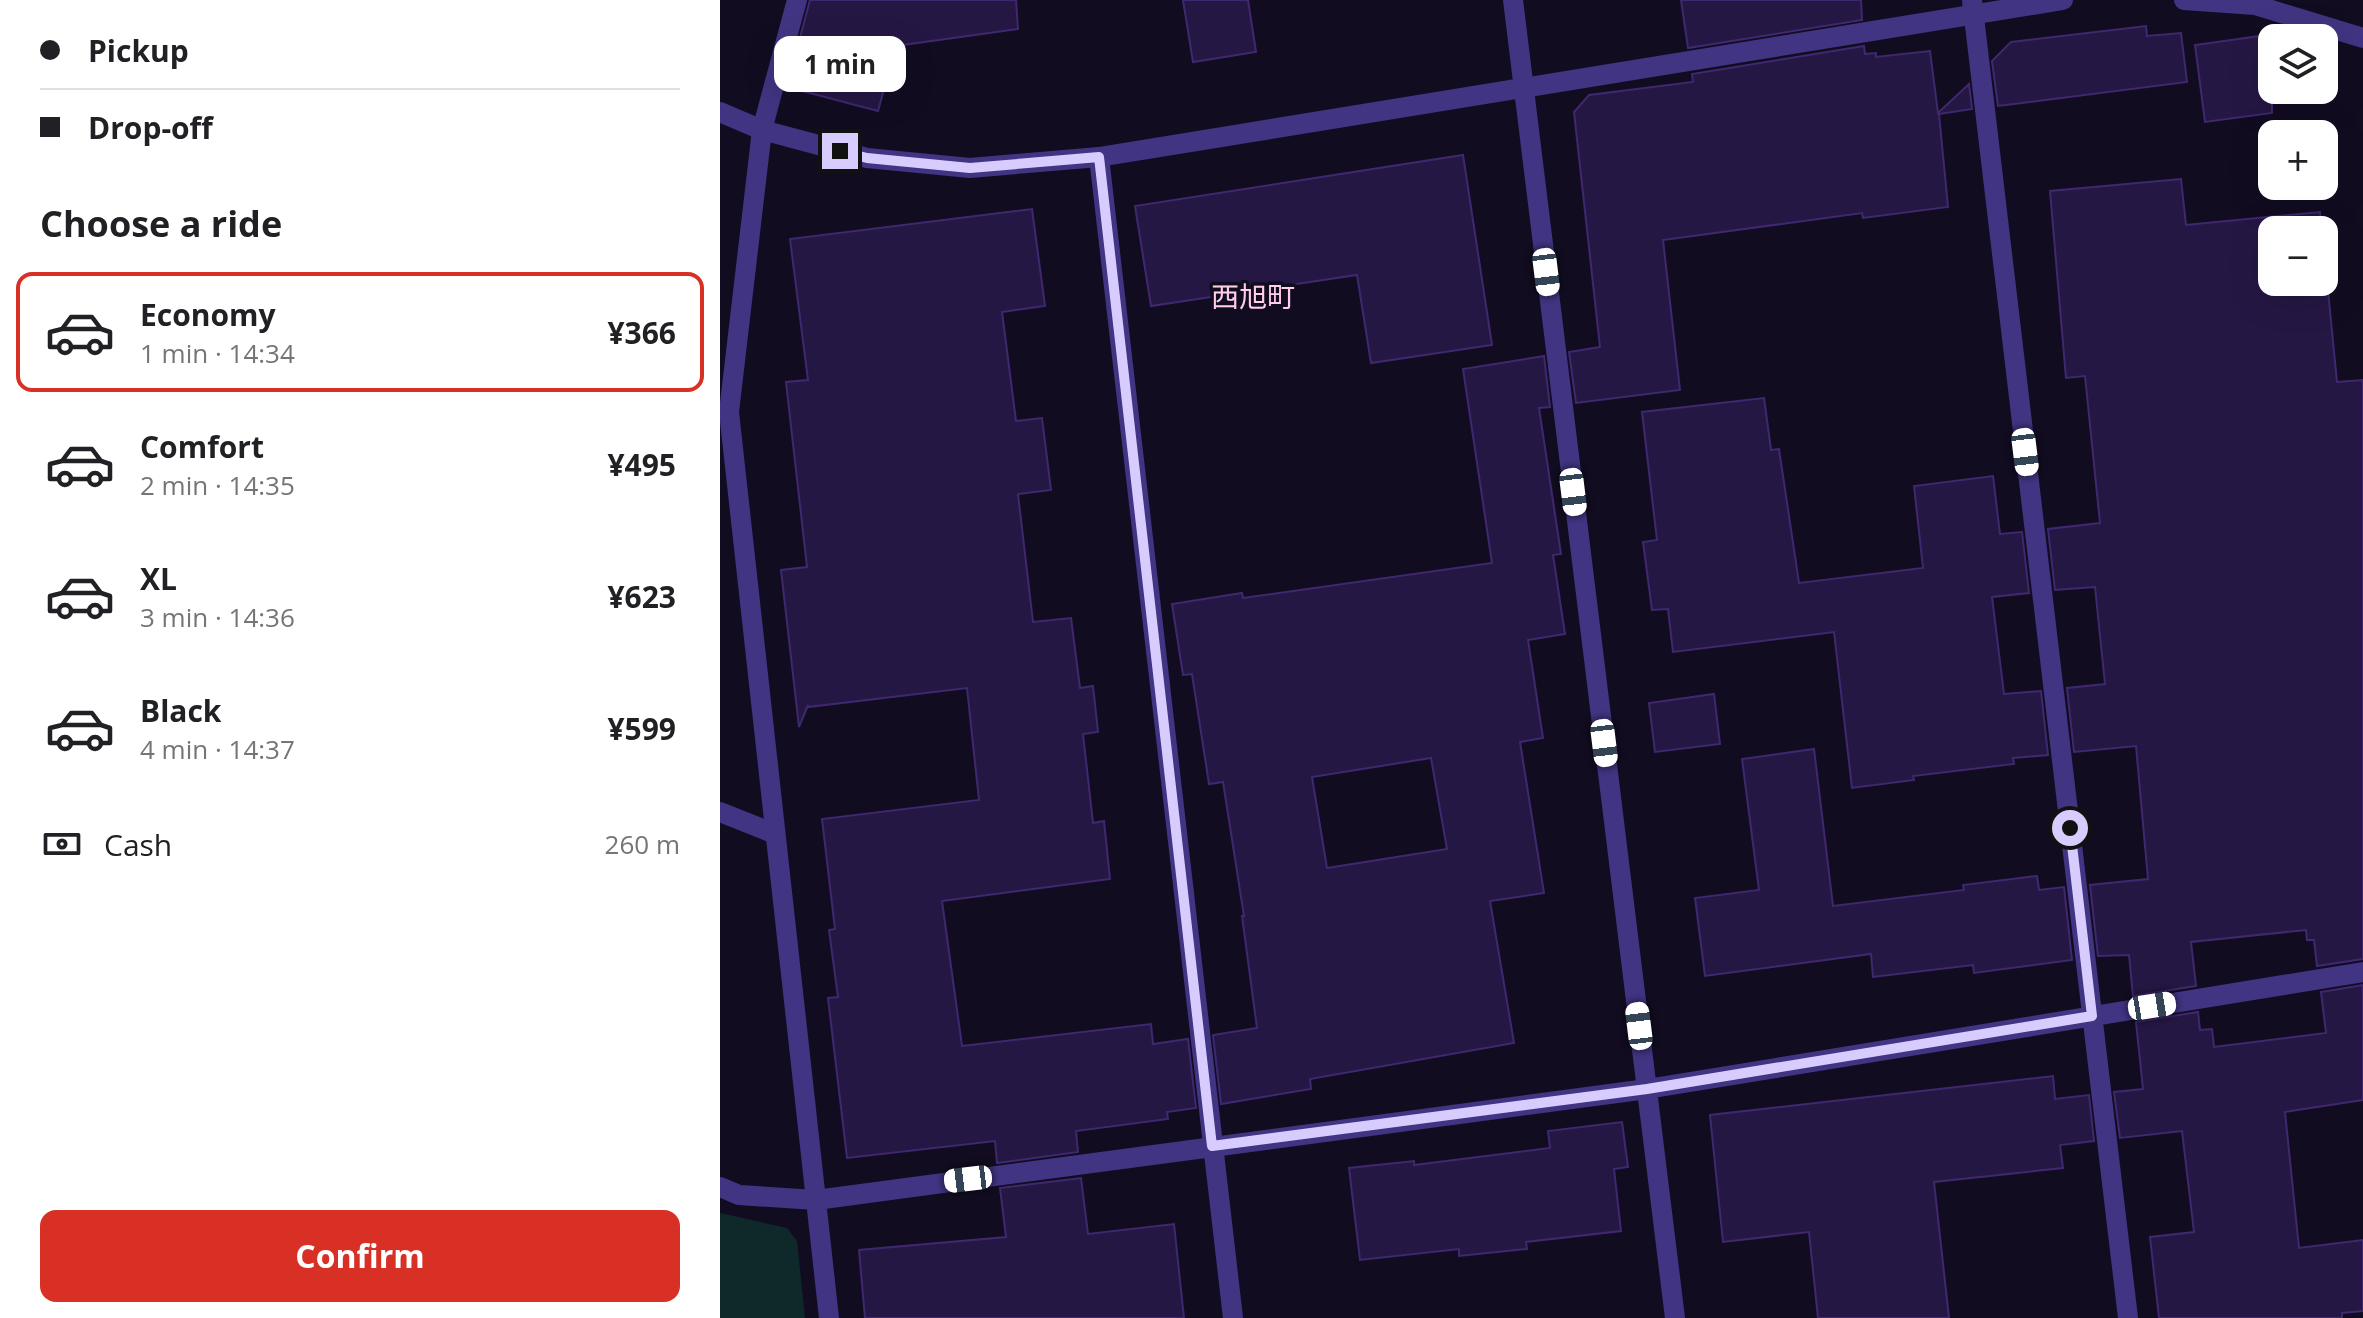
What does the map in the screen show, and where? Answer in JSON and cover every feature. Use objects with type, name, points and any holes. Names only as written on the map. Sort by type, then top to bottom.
[{"type":"street","points":[[797,0],[762,130],[729,412],[829,1318]]},
{"type":"street","points":[[1513,0],[1675,1318]]},
{"type":"street","points":[[720,112],[762,130],[867,158],[970,168],[1099,157],[1525,88],[1973,7],[2063,0]]},
{"type":"street","points":[[2184,0],[2255,5],[2363,38]]},
{"type":"street","points":[[1973,7],[2128,1318]]},
{"type":"street","points":[[1099,157],[1233,1318]]},
{"type":"street","points":[[720,812],[775,834]]},
{"type":"street","points":[[720,1187],[739,1195],[816,1200],[1647,1089],[2363,972]]},
{"type":"green space","points":[[720,1213],[787,1228],[797,1241],[805,1318],[720,1318]]},
{"type":"building","points":[[810,0],[1016,0],[1018,29],[896,46],[878,111],[787,87]]},
{"type":"building","points":[[1183,0],[1248,0],[1256,52],[1193,62]]},
{"type":"building","points":[[1681,0],[1861,0],[1862,20],[1688,48]]},
{"type":"building","points":[[2146,26],[2147,36],[2181,33],[2187,82],[1998,106],[1992,61],[2011,42]]},
{"type":"building","points":[[2258,36],[2258,104],[2272,104],[2272,113],[2205,122],[2195,45]]},
{"type":"building","points":[[1864,46],[1865,54],[1876,53],[1876,57],[1930,51],[1938,113],[1969,84],[1972,109],[1939,114],[1948,207],[1863,218],[1862,213],[1663,240],[1680,390],[1576,403],[1569,352],[1600,347],[1574,112],[1589,95],[1693,82],[1692,74]]},
{"type":"building","points":[[1463,155],[1492,345],[1371,363],[1357,275],[1151,306],[1135,206]]},
{"type":"building","points":[[2181,179],[2186,225],[2258,218],[2258,296],[2329,296],[2337,382],[2363,380],[2363,959],[2317,966],[2314,940],[2307,940],[2306,930],[2191,942],[2196,986],[2133,996],[2129,955],[2098,956],[2090,885],[2148,879],[2136,746],[2074,752],[2067,688],[2105,684],[2095,587],[2055,590],[2048,529],[2100,523],[2085,376],[2066,378],[2050,191]]},
{"type":"building","points":[[1032,209],[1045,306],[1002,312],[1016,421],[1042,418],[1051,490],[1018,494],[1033,622],[1071,618],[1080,688],[1093,686],[1098,732],[1083,734],[1093,823],[1104,821],[1110,879],[942,901],[962,1046],[1151,1024],[1153,1044],[1188,1039],[1196,1108],[1167,1112],[1168,1119],[1076,1131],[1078,1152],[997,1163],[995,1141],[847,1158],[828,998],[838,997],[829,930],[835,929],[822,819],[979,800],[967,688],[808,705],[799,727],[781,570],[807,567],[786,382],[808,380],[790,239]]},
{"type":"building","points":[[2320,212],[2320,216],[2279,216]]},
{"type":"building","points":[[1544,356],[1550,407],[1539,408],[1561,554],[1553,555],[1565,634],[1528,640],[1543,738],[1520,742],[1544,893],[1490,901],[1514,1043],[1310,1079],[1311,1089],[1221,1104],[1213,1035],[1257,1028],[1244,916],[1223,782],[1209,784],[1192,674],[1183,675],[1172,604],[1242,593],[1243,598],[1492,563],[1463,369]],"holes":[[[1431,758],[1447,849],[1327,868],[1312,777]]]},
{"type":"building","points":[[1764,398],[1771,450],[1779,449],[1799,583],[1923,568],[1914,486],[1993,476],[2000,534],[2022,532],[2029,593],[1992,597],[2004,694],[2041,691],[2048,755],[2013,758],[2014,764],[1913,776],[1914,780],[1852,788],[1834,632],[1673,652],[1668,609],[1652,610],[1643,542],[1657,540],[1642,412]]},
{"type":"building","points":[[1714,694],[1720,744],[1655,752],[1649,703]]},
{"type":"building","points":[[1814,749],[1833,906],[1964,890],[1963,885],[2037,876],[2039,890],[2064,887],[2072,960],[1974,973],[1973,965],[1873,977],[1871,954],[1705,976],[1695,898],[1759,890],[1742,759]]},
{"type":"building","points":[[2363,985],[2363,1100],[2285,1112],[2299,1248],[2363,1240],[2363,1311],[2342,1313],[2342,1318],[2159,1318],[2150,1237],[2194,1232],[2182,1131],[2120,1138],[2114,1092],[2143,1089],[2136,1022],[2198,1012],[2200,1030],[2212,1029],[2214,1047],[2326,1033],[2321,992]]},
{"type":"building","points":[[2053,1076],[2055,1099],[2089,1095],[2094,1141],[2060,1145],[2063,1168],[1934,1182],[1949,1318],[1818,1318],[1809,1232],[1723,1242],[1710,1115]]},
{"type":"building","points":[[1622,1122],[1628,1167],[1614,1169],[1621,1231],[1526,1242],[1527,1249],[1459,1256],[1459,1249],[1360,1260],[1349,1168],[1414,1161],[1414,1165],[1550,1148],[1548,1131]]},
{"type":"building","points":[[1081,1178],[1088,1234],[1174,1224],[1184,1318],[865,1318],[859,1250],[1006,1237],[1000,1188]]},
{"type":"district","name":"西旭町","points":[[1253,296]]},
{"type":"route","points":[[840,151],[867,158],[970,168],[1099,157],[1212,1146],[1647,1089],[2092,1016],[2070,828]]}]
